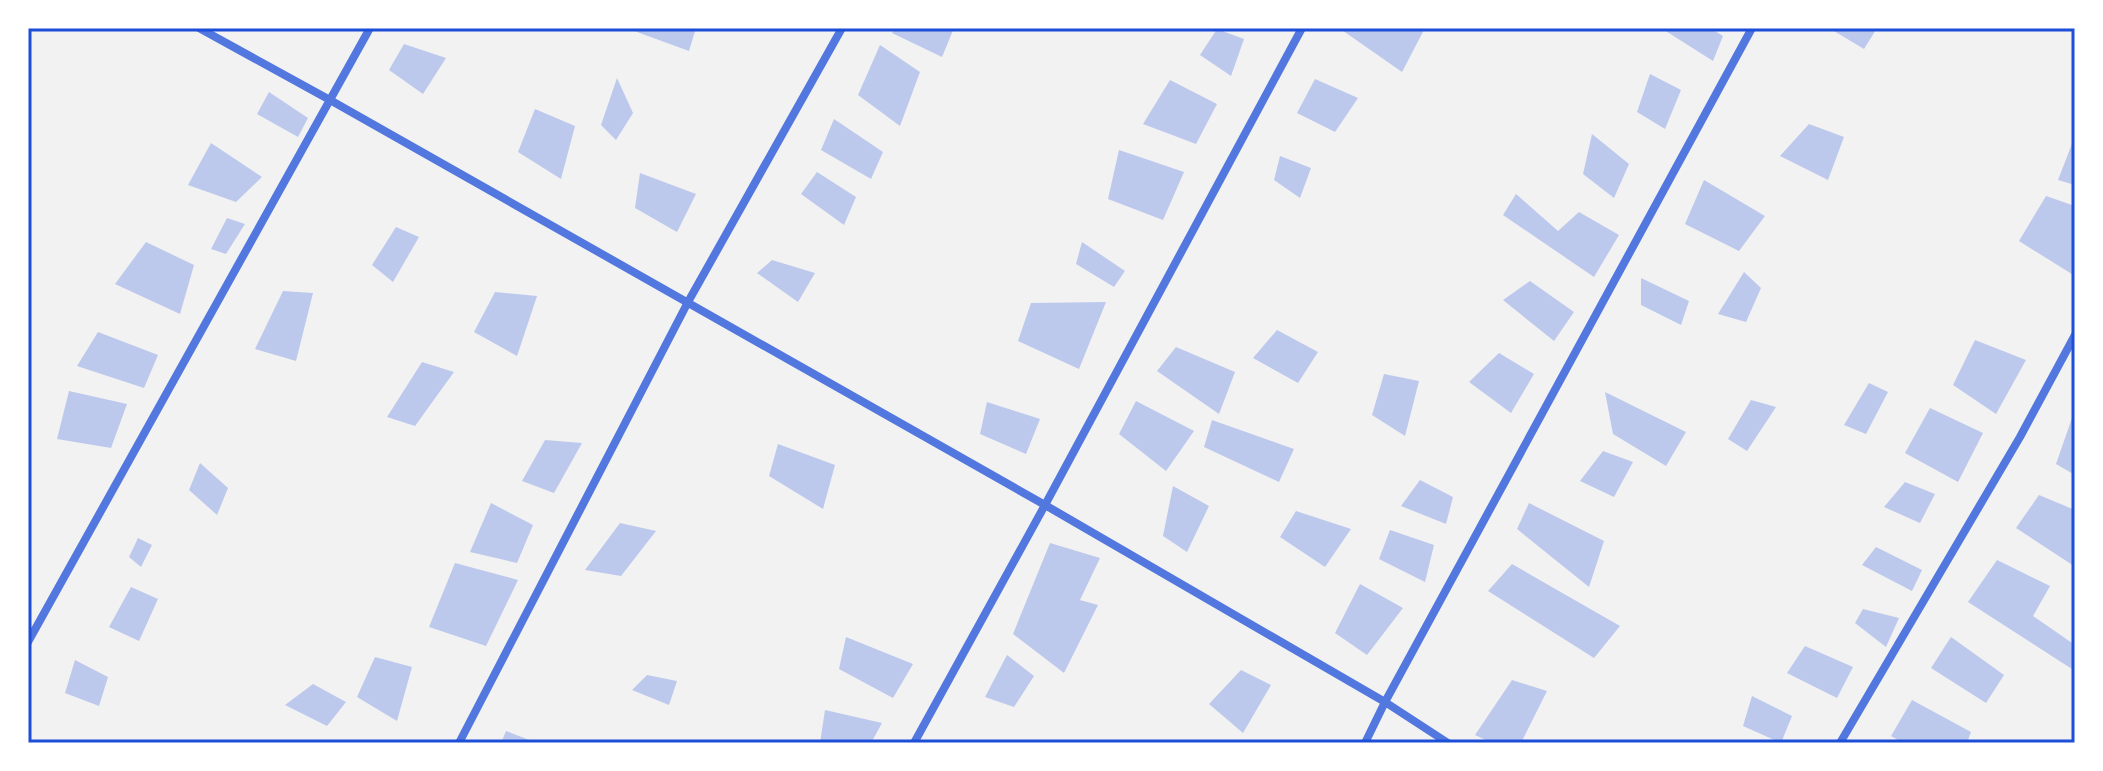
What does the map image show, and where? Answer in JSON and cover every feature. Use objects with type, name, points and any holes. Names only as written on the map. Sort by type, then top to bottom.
[{"type":"street","points":[[199,28],[1045,505],[1385,702],[1448,743]]},
{"type":"street","points":[[28,642],[370,28]]},
{"type":"street","points":[[459,743],[688,302],[842,28]]},
{"type":"street","points":[[914,743],[1302,28]]},
{"type":"street","points":[[1365,743],[1752,28]]},
{"type":"street","points":[[1840,743],[2020,437],[2075,335]]},
{"type":"building","points":[[626,28],[696,28],[689,51]]},
{"type":"building","points":[[895,28],[954,28],[942,57],[892,33]]},
{"type":"building","points":[[1339,28],[1425,28],[1402,72]]},
{"type":"building","points":[[1661,28],[1710,28],[1723,36],[1713,61]]},
{"type":"building","points":[[1829,28],[1877,28],[1864,49]]},
{"type":"building","points":[[1217,29],[1244,39],[1231,76],[1200,55]]},
{"type":"building","points":[[404,44],[446,58],[423,94],[389,70]]},
{"type":"building","points":[[880,45],[920,72],[900,126],[858,95]]},
{"type":"building","points":[[1650,74],[1681,90],[1665,129],[1637,112]]},
{"type":"building","points":[[617,78],[633,113],[616,140],[601,125]]},
{"type":"building","points":[[1315,79],[1358,98],[1335,132],[1297,113]]},
{"type":"building","points":[[1170,80],[1217,104],[1196,144],[1143,124]]},
{"type":"building","points":[[269,92],[308,118],[298,137],[257,114]]},
{"type":"building","points":[[535,109],[575,126],[561,179],[518,152]]},
{"type":"building","points":[[834,119],[883,152],[871,179],[821,150]]},
{"type":"building","points":[[1809,124],[1844,137],[1828,180],[1780,156]]},
{"type":"building","points":[[1592,134],[1629,164],[1614,198],[1583,174]]},
{"type":"building","points":[[2075,136],[2075,185],[2058,180]]},
{"type":"building","points":[[211,143],[262,177],[236,202],[188,185]]},
{"type":"building","points":[[1119,150],[1184,172],[1163,220],[1108,199]]},
{"type":"building","points":[[1280,156],[1311,168],[1300,198],[1274,180]]},
{"type":"building","points":[[817,172],[856,197],[844,225],[801,194]]},
{"type":"building","points":[[640,173],[696,194],[677,232],[635,208]]},
{"type":"building","points":[[1704,180],[1765,216],[1739,251],[1685,224]]},
{"type":"building","points":[[1516,194],[1558,231],[1579,212],[1619,235],[1594,277],[1503,215]]},
{"type":"building","points":[[2046,196],[2075,206],[2075,276],[2019,241]]},
{"type":"building","points":[[227,218],[245,224],[226,254],[211,249]]},
{"type":"building","points":[[396,227],[419,237],[393,282],[372,265]]},
{"type":"building","points":[[146,242],[194,265],[180,314],[115,284]]},
{"type":"building","points":[[1082,242],[1125,271],[1114,287],[1076,264]]},
{"type":"building","points":[[772,260],[815,273],[798,302],[757,273]]},
{"type":"building","points":[[1744,272],[1761,288],[1746,322],[1718,314]]},
{"type":"building","points":[[1641,278],[1689,301],[1681,325],[1641,305]]},
{"type":"building","points":[[1530,281],[1574,312],[1554,341],[1503,300]]},
{"type":"building","points":[[283,291],[313,293],[296,361],[255,349]]},
{"type":"building","points":[[495,292],[537,296],[517,356],[474,332]]},
{"type":"building","points":[[1106,302],[1079,369],[1018,341],[1031,303]]},
{"type":"building","points":[[1277,330],[1318,352],[1298,383],[1253,358]]},
{"type":"building","points":[[98,332],[158,355],[144,388],[77,366]]},
{"type":"building","points":[[1975,340],[2026,360],[1996,414],[1953,385]]},
{"type":"building","points":[[1176,347],[1235,372],[1219,414],[1157,371]]},
{"type":"building","points":[[1499,353],[1534,374],[1511,413],[1469,382]]},
{"type":"building","points":[[422,362],[454,372],[415,426],[387,417]]},
{"type":"building","points":[[1384,374],[1419,381],[1405,436],[1372,415]]},
{"type":"building","points":[[1869,383],[1888,392],[1866,434],[1844,425]]},
{"type":"building","points":[[69,391],[127,404],[111,448],[57,439]]},
{"type":"building","points":[[1605,392],[1686,432],[1666,466],[1613,434]]},
{"type":"building","points":[[1751,400],[1776,407],[1747,451],[1728,439]]},
{"type":"building","points":[[1136,401],[1194,431],[1166,471],[1119,434]]},
{"type":"building","points":[[987,402],[1040,419],[1026,454],[980,434]]},
{"type":"building","points":[[1930,408],[1983,433],[1958,482],[1905,453]]},
{"type":"building","points":[[2072,418],[2075,419],[2075,475],[2056,464]]},
{"type":"building","points":[[1212,420],[1294,449],[1279,482],[1204,447]]},
{"type":"building","points":[[545,440],[582,443],[554,493],[522,481]]},
{"type":"building","points":[[778,444],[835,465],[823,509],[769,476]]},
{"type":"building","points":[[1603,451],[1633,462],[1614,497],[1580,481]]},
{"type":"building","points":[[200,463],[228,488],[217,515],[189,490]]},
{"type":"building","points":[[1420,480],[1453,497],[1446,524],[1401,506]]},
{"type":"building","points":[[1905,482],[1935,494],[1920,523],[1884,507]]},
{"type":"building","points":[[1173,486],[1209,506],[1187,552],[1163,536]]},
{"type":"building","points":[[2039,495],[2075,510],[2074,566],[2016,528]]},
{"type":"building","points":[[491,503],[533,525],[517,563],[470,552]]},
{"type":"building","points":[[1529,503],[1604,541],[1589,587],[1517,529]]},
{"type":"building","points":[[1296,511],[1351,529],[1325,567],[1280,537]]},
{"type":"building","points":[[620,523],[656,531],[621,576],[585,570]]},
{"type":"building","points":[[1390,530],[1434,545],[1425,582],[1379,559]]},
{"type":"building","points":[[138,538],[152,545],[141,567],[129,557]]},
{"type":"building","points":[[1050,543],[1100,558],[1080,600],[1098,605],[1064,673],[1013,634]]},
{"type":"building","points":[[1876,547],[1922,570],[1912,591],[1862,565]]},
{"type":"building","points":[[1997,560],[2050,586],[2033,616],[2075,645],[2075,671],[1968,602]]},
{"type":"building","points":[[455,563],[518,580],[486,646],[429,627]]},
{"type":"building","points":[[1512,564],[1620,626],[1594,658],[1488,591]]},
{"type":"building","points":[[1360,584],[1403,608],[1367,655],[1335,633]]},
{"type":"building","points":[[131,587],[158,599],[139,641],[109,627]]},
{"type":"building","points":[[1863,609],[1899,618],[1886,647],[1855,623]]},
{"type":"building","points":[[846,637],[913,664],[893,698],[839,669]]},
{"type":"building","points":[[1951,637],[2004,675],[1986,703],[1931,668]]},
{"type":"building","points":[[1805,646],[1853,667],[1837,698],[1787,673]]},
{"type":"building","points":[[1007,655],[1034,676],[1014,707],[985,697]]},
{"type":"building","points":[[375,657],[412,667],[397,721],[357,697]]},
{"type":"building","points":[[75,660],[108,677],[99,706],[65,693]]},
{"type":"building","points":[[1241,670],[1271,685],[1243,733],[1209,704]]},
{"type":"building","points":[[647,675],[677,681],[669,705],[632,690]]},
{"type":"building","points":[[1512,680],[1547,691],[1521,743],[1492,743],[1475,735]]},
{"type":"building","points":[[313,684],[346,702],[327,726],[285,705]]},
{"type":"building","points":[[1752,696],[1792,716],[1781,743],[1743,726]]},
{"type":"building","points":[[1912,700],[1971,732],[1967,743],[1903,743],[1891,736]]},
{"type":"building","points":[[825,710],[882,723],[871,743],[820,743]]},
{"type":"building","points":[[506,731],[537,743],[501,743]]}]
